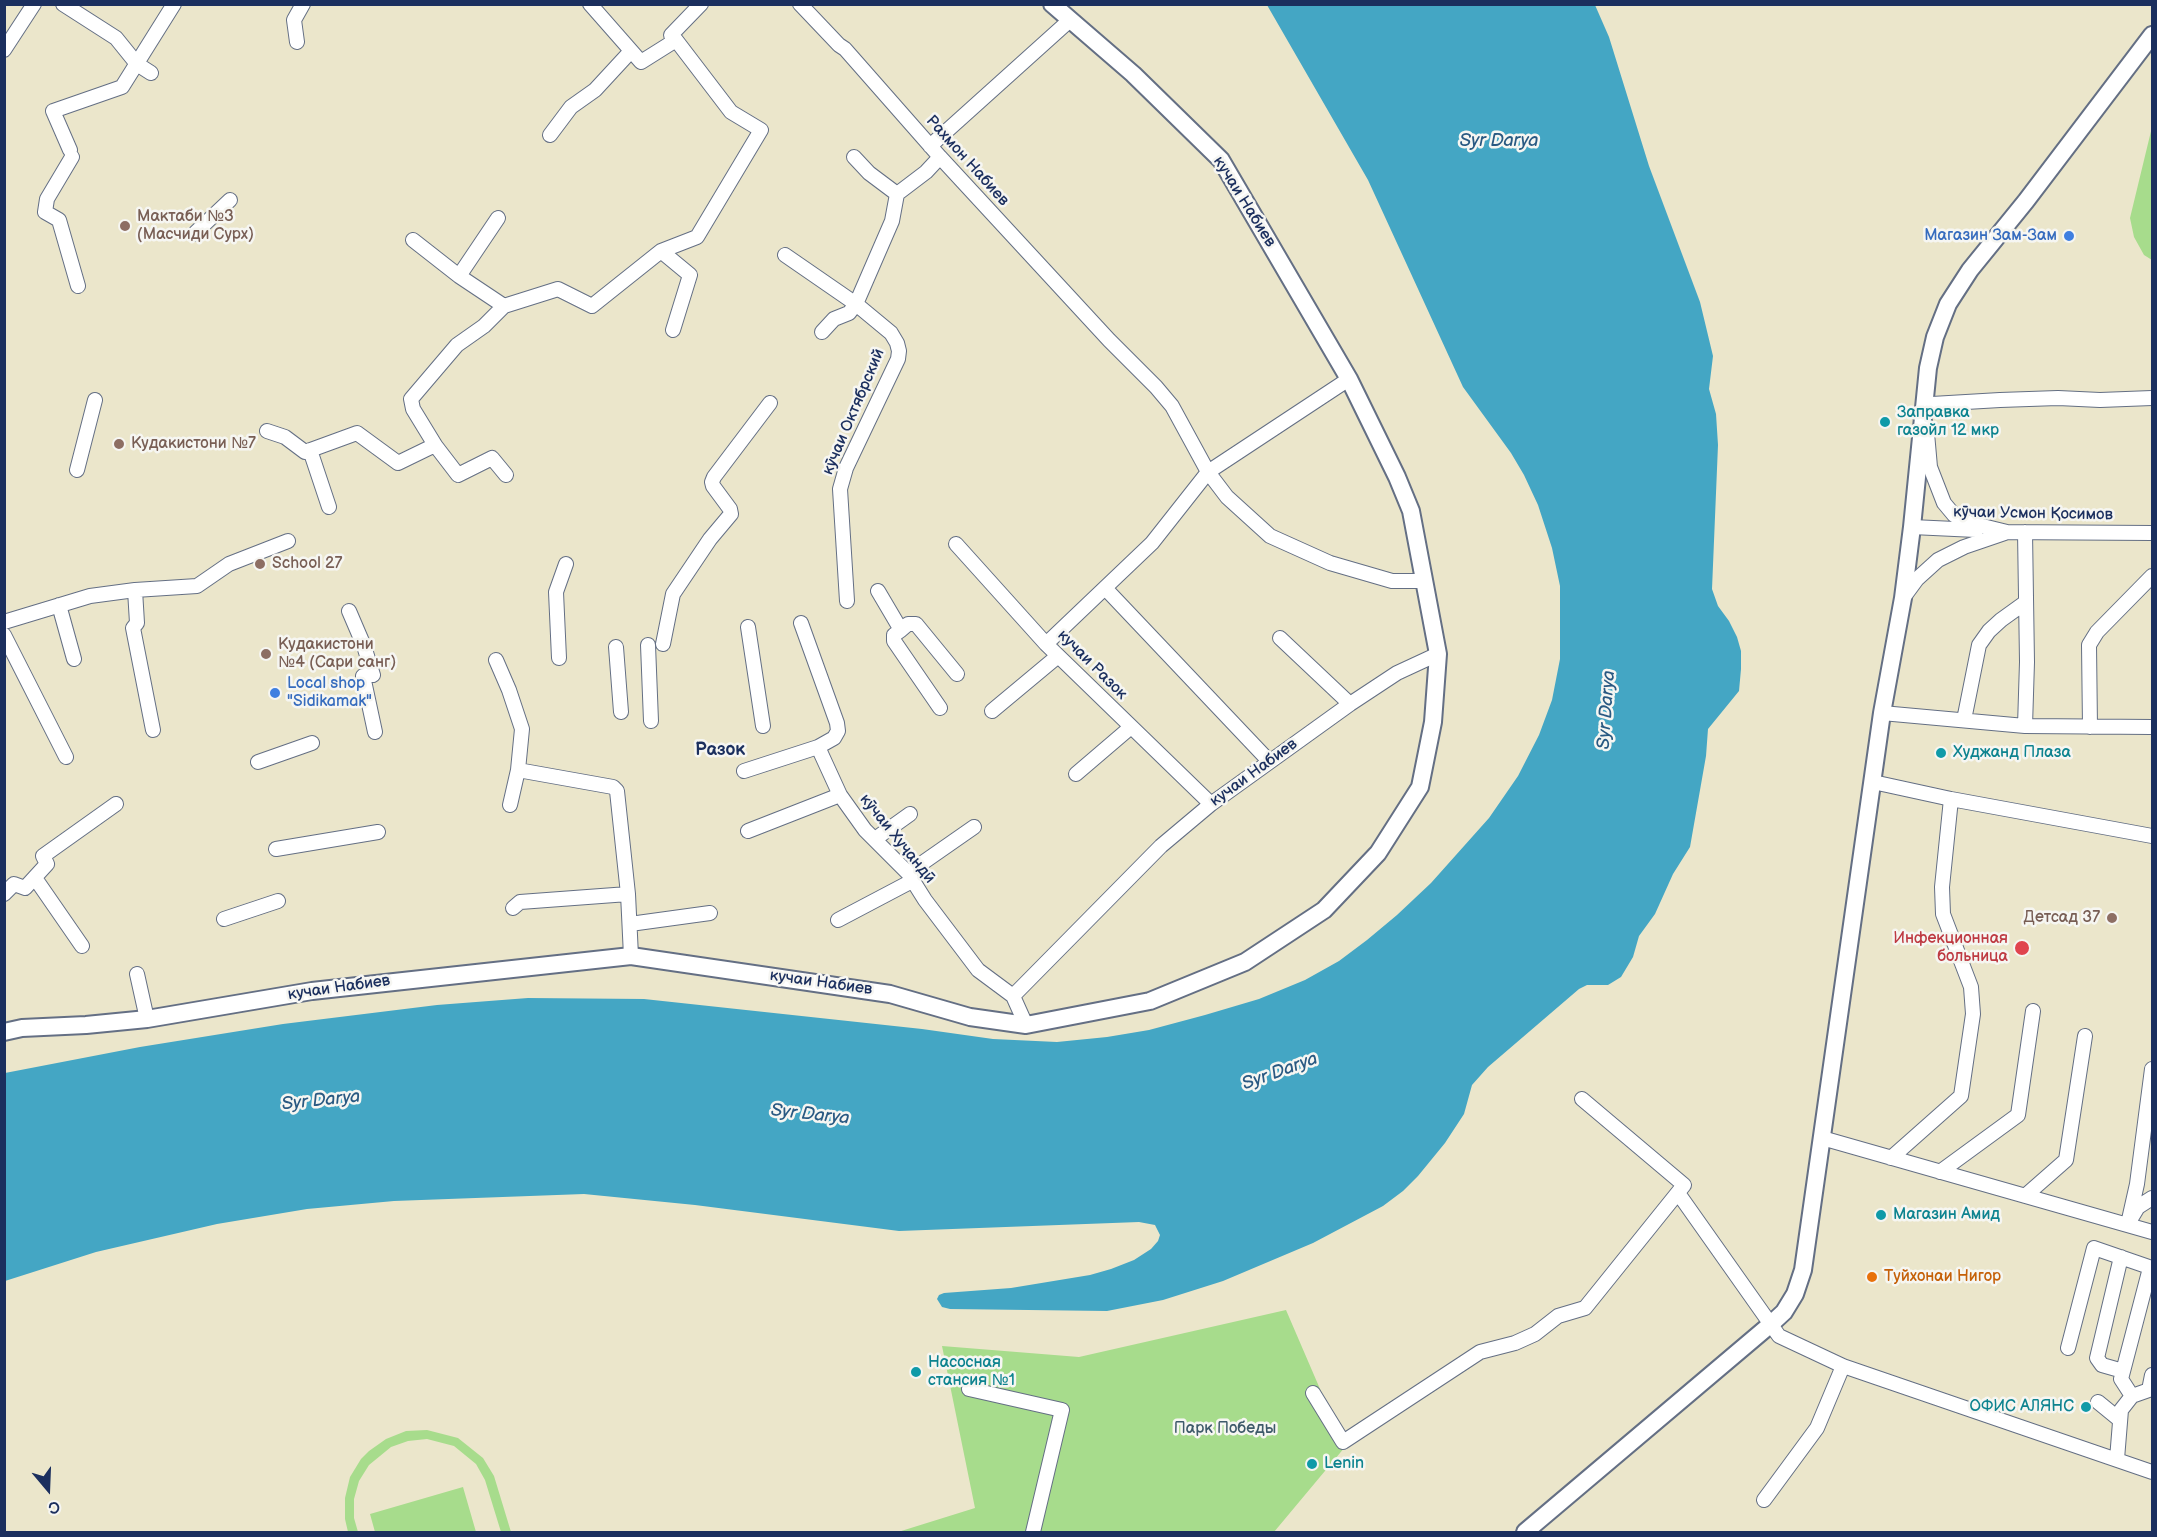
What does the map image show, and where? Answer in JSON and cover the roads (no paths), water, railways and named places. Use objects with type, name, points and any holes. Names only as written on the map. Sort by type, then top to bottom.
[{"type":"main road","name":"кучаи Набиев","points":[[4,1032],[22,1028],[147,1019],[312,991],[631,956],[891,994],[970,1017],[1026,1025],[1149,1002],[1245,962],[1324,910],[1378,853],[1420,787],[1433,722],[1438,654],[1411,511],[1349,379],[1221,160],[1133,74],[1052,4]]},
{"type":"main road","points":[[1525,1533],[1771,1324],[1784,1312],[1795,1294],[1803,1270],[1882,713],[1903,598],[1928,368],[1935,337],[1948,304],[1970,270],[2002,239],[2150,42]]},
{"type":"street","points":[[4,50],[34,4]]},
{"type":"street","points":[[78,286],[59,220],[45,213],[47,199],[71,153],[53,111],[122,87],[174,4]]},
{"type":"street","points":[[297,42],[294,20],[303,4]]},
{"type":"street","points":[[590,4],[641,62],[676,40]]},
{"type":"street","points":[[506,475],[492,458],[458,475],[435,445],[413,409],[411,399],[457,345],[484,326],[504,306],[558,289],[592,306],[662,251],[697,237],[761,130],[731,112],[671,36],[701,4]]},
{"type":"street","name":"Рахмон Набиев","points":[[800,4],[845,49],[935,152],[1172,406],[1208,472]]},
{"type":"street","points":[[64,5],[116,38],[137,64],[151,73]]},
{"type":"street","points":[[822,332],[834,319],[849,313],[856,304],[892,221],[897,194],[926,172],[935,152],[1070,20]]},
{"type":"street","points":[[550,135],[571,107],[595,90],[631,51]]},
{"type":"street","points":[[854,157],[869,173],[897,194]]},
{"type":"street","points":[[194,234],[230,200]]},
{"type":"street","points":[[459,276],[498,218]]},
{"type":"street","points":[[413,240],[459,276],[504,306]]},
{"type":"street","points":[[662,251],[690,275],[673,330]]},
{"type":"street","points":[[785,255],[856,304]]},
{"type":"street","name":"кӯчаи Октябрский","points":[[847,602],[840,489],[846,468],[898,359],[897,343],[891,333],[856,304]]},
{"type":"street","points":[[1046,644],[1152,543],[1208,472],[1349,379]]},
{"type":"street","points":[[2007,532],[1966,522],[1954,515],[1944,503],[1930,467],[1924,405],[2058,398],[2100,400],[2152,398]]},
{"type":"street","points":[[77,470],[95,400]]},
{"type":"street","points":[[663,644],[673,594],[710,539],[731,514],[730,508],[713,486],[714,477],[770,403]]},
{"type":"street","points":[[267,431],[285,436],[305,452],[357,433],[398,463],[435,445]]},
{"type":"street","points":[[310,450],[329,507]]},
{"type":"street","points":[[1208,472],[1227,497],[1270,536],[1330,563],[1392,581],[1423,581]]},
{"type":"street","name":"кӯчаи Усмон Қосимов","points":[[1912,527],[2007,532],[2152,533]]},
{"type":"street","points":[[1903,598],[1917,579],[1938,560],[1964,547],[2007,532]]},
{"type":"street","points":[[2025,532],[2025,726]]},
{"type":"street","points":[[4,622],[90,596],[197,586],[229,564],[288,541]]},
{"type":"street","name":"кучаи Разок","points":[[956,544],[1046,644],[1211,804]]},
{"type":"street","points":[[559,658],[556,592],[566,564]]},
{"type":"street","points":[[2090,727],[2089,645],[2097,632],[2152,576]]},
{"type":"street","points":[[1106,588],[1269,761]]},
{"type":"street","points":[[135,590],[137,623],[133,628],[153,730]]},
{"type":"street","points":[[878,591],[901,630]]},
{"type":"street","points":[[1965,720],[1979,645],[1989,631],[2026,602]]},
{"type":"street","points":[[59,605],[74,659]]},
{"type":"street","points":[[349,611],[364,646],[375,732]]},
{"type":"street","points":[[744,771],[818,747],[834,738],[838,731],[801,623]]},
{"type":"street","points":[[940,708],[894,641],[894,635],[908,624],[916,624],[957,674]]},
{"type":"street","points":[[748,627],[763,726]]},
{"type":"street","points":[[4,635],[66,757]]},
{"type":"street","points":[[1280,638],[1350,704]]},
{"type":"street","points":[[648,645],[651,722]]},
{"type":"street","points":[[616,647],[621,712]]},
{"type":"street","name":"кучаи Набиев","points":[[1013,996],[1161,846],[1211,804],[1350,704],[1397,673],[1438,654]]},
{"type":"street","points":[[992,711],[1058,656]]},
{"type":"street","points":[[496,660],[522,729],[518,770],[510,805]]},
{"type":"street","points":[[1882,713],[2025,726],[2152,727]]},
{"type":"street","points":[[1076,774],[1131,727]]},
{"type":"street","points":[[258,762],[312,743]]},
{"type":"street","name":"кӯчаи Хуҷандӣ","points":[[818,747],[840,795],[875,840],[910,877],[978,970],[1013,996],[1026,1025]]},
{"type":"street","points":[[518,770],[613,787],[617,791],[628,894],[631,956]]},
{"type":"street","points":[[1873,782],[1951,799],[2152,836]]},
{"type":"street","points":[[748,831],[840,795]]},
{"type":"street","points":[[1891,1158],[1961,1096],[1974,1014],[1971,987],[1943,914],[1942,887],[1951,799]]},
{"type":"street","points":[[4,894],[14,884],[25,888],[48,864],[43,856],[116,804]]},
{"type":"street","points":[[875,840],[910,814]]},
{"type":"street","points":[[838,920],[910,877],[974,827]]},
{"type":"street","points":[[276,849],[378,832]]},
{"type":"street","points":[[35,878],[82,946]]},
{"type":"street","points":[[513,908],[520,902],[628,894]]},
{"type":"street","points":[[224,919],[278,901]]},
{"type":"street","points":[[630,924],[710,913]]},
{"type":"street","points":[[137,974],[147,1019]]},
{"type":"street","points":[[1940,1172],[2018,1115],[2033,1011]]},
{"type":"street","points":[[2025,1196],[2066,1160],[2085,1036]]},
{"type":"street","points":[[2128,1224],[2137,1184],[2152,1069]]},
{"type":"street","points":[[1313,1393],[1343,1442],[1480,1352],[1515,1343],[1535,1334],[1558,1316],[1585,1308],[1684,1185],[1582,1099]]},
{"type":"street","points":[[1822,1138],[2152,1232]]},
{"type":"street","points":[[1678,1193],[1779,1336],[1843,1366],[2152,1472]]},
{"type":"street","points":[[2128,1224],[2138,1208],[2152,1198]]},
{"type":"street","points":[[2068,1348],[2094,1248],[2151,1268],[2121,1379],[2132,1396]]},
{"type":"street","points":[[2121,1257],[2097,1358],[2102,1365],[2123,1371]]},
{"type":"street","points":[[1764,1500],[1817,1428],[1843,1366]]},
{"type":"street","points":[[2117,1459],[2121,1410],[2132,1396],[2151,1391],[2152,1375]]},
{"type":"street","points":[[969,1389],[1062,1410],[1033,1533]]},
{"type":"street","points":[[2098,1402],[2121,1420]]},
{"type":"water","name":"Syr Darya","points":[[1267,5],[1595,5],[1609,37],[1649,166],[1700,302],[1713,356],[1709,389],[1716,414],[1718,445],[1712,589],[1718,606],[1737,637],[1741,651],[1739,691],[1708,729],[1706,756],[1690,847],[1673,874],[1655,914],[1639,936],[1633,957],[1621,977],[1608,985],[1587,985],[1579,989],[1488,1067],[1472,1085],[1464,1114],[1445,1143],[1418,1176],[1383,1206],[1313,1243],[1223,1281],[1163,1300],[1107,1311],[950,1309],[942,1307],[937,1299],[944,1293],[1011,1288],[1090,1275],[1111,1269],[1134,1260],[1151,1249],[1160,1235],[1155,1225],[1139,1222],[899,1231],[695,1205],[584,1194],[394,1201],[307,1209],[217,1224],[96,1252],[5,1281],[5,1073],[140,1047],[283,1024],[437,1005],[528,998],[644,999],[922,1029],[993,1039],[1057,1042],[1107,1037],[1149,1030],[1205,1015],[1259,999],[1305,980],[1339,961],[1367,940],[1431,883],[1489,818],[1518,776],[1539,735],[1552,700],[1560,659],[1560,586],[1552,548],[1538,505],[1524,475],[1511,453],[1463,387],[1368,180]]},
{"type":"place","name":"Мактаби №3 (Масчиди Сурх)","points":[[125,226]]},
{"type":"place","name":"Магазин Зам-Зам","points":[[2069,236]]},
{"type":"place","name":"Заправка газойл 12 мкр","points":[[1885,422]]},
{"type":"place","name":"Кудакистони №7","points":[[119,444]]},
{"type":"place","name":"School 27","points":[[260,564]]},
{"type":"place","name":"Кудакистони №4 (Сари санг)","points":[[266,654]]},
{"type":"place","name":"Local shop \"Sidikamak\"","points":[[275,693]]},
{"type":"place","name":"Худжанд Плаза","points":[[1941,753]]},
{"type":"place","name":"Детсад 37","points":[[2112,918]]},
{"type":"place","name":"Инфекционная больница","points":[[2022,948]]},
{"type":"place","name":"Магазин Амид","points":[[1881,1215]]},
{"type":"place","name":"Туйхонаи Нигор","points":[[1872,1277]]},
{"type":"place","name":"Насосная стансия №1","points":[[916,1372]]},
{"type":"place","name":"ОФИС АЛЯНС","points":[[2086,1407]]},
{"type":"place","name":"Lenin","points":[[1312,1464]]},
{"type":"district","name":"Разок","points":[[720,750]]},
{"type":"park label","name":"Парк Победы","points":[[1225,1429]]}]
